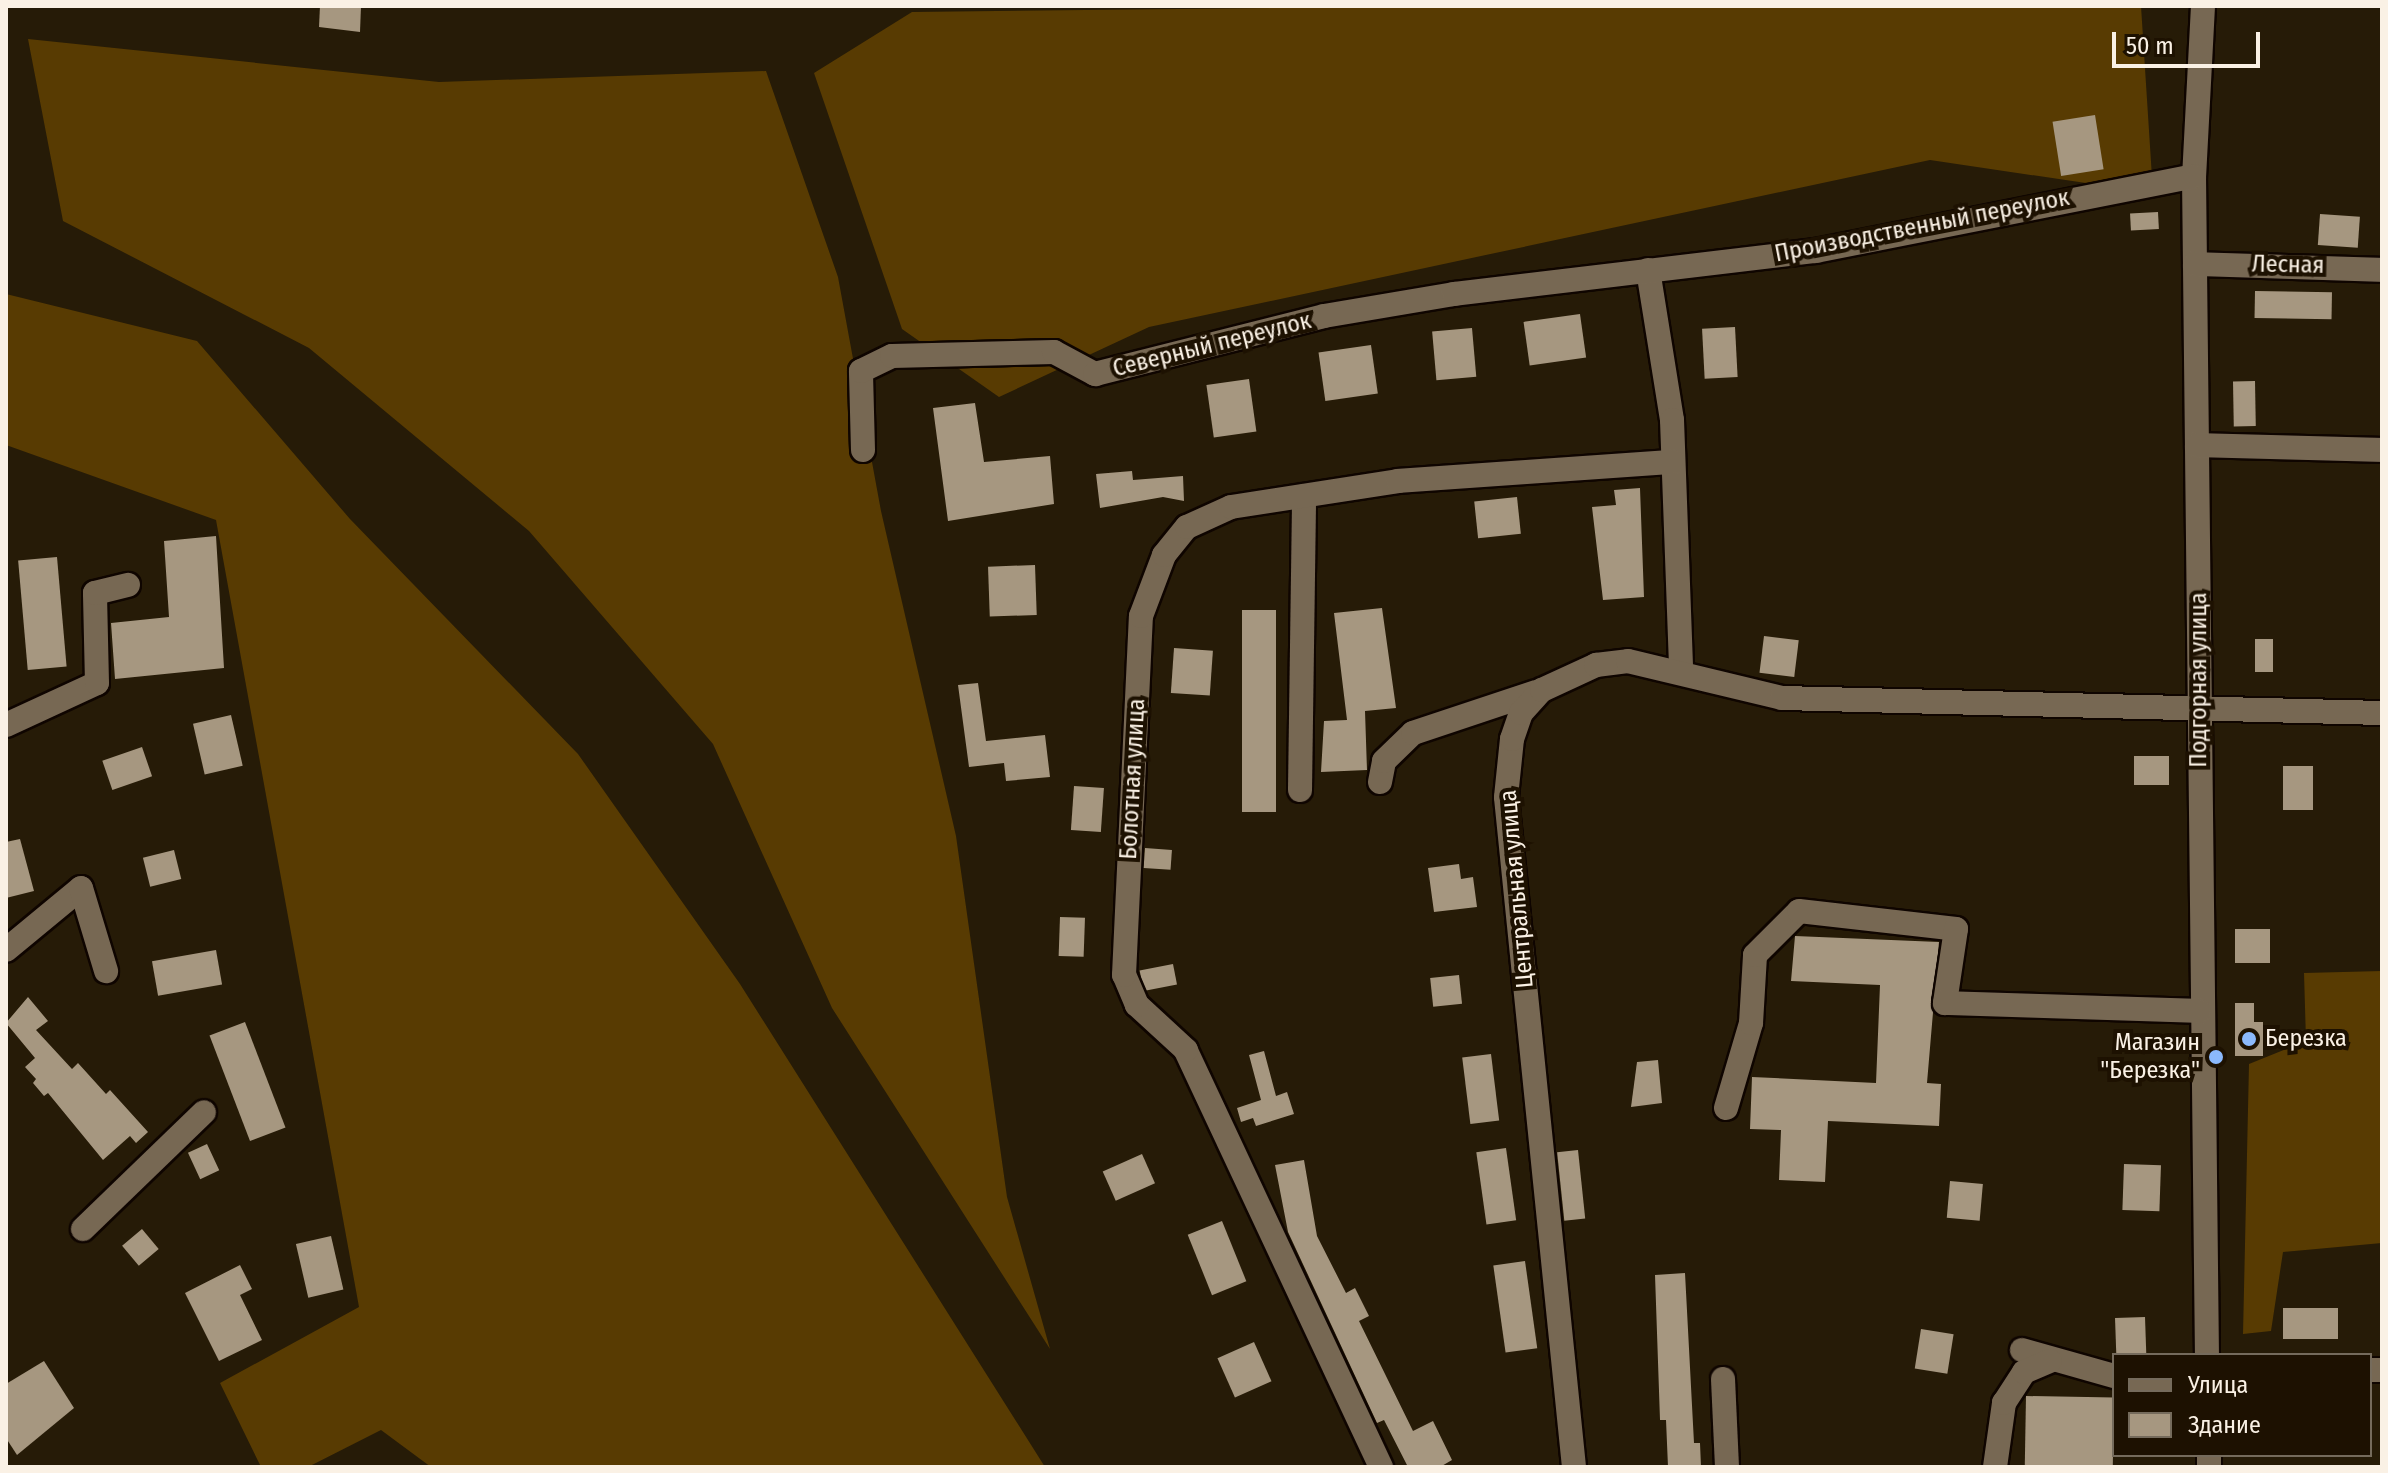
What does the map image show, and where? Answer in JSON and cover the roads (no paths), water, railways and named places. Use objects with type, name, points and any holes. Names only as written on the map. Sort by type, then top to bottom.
[{"type":"street","name":"Подгорная улица","points":[[2203,6],[2194,176],[2200,706],[2199,1011],[2207,1353]]},
{"type":"street","name":"Производственный переулок","points":[[1648,270],[1816,251],[2194,176]]},
{"type":"street","name":"Лесная","points":[[2195,264],[2382,270]]},
{"type":"street","name":"Северный переулок","points":[[863,450],[861,371],[892,356],[1054,352],[1095,374],[1324,316],[1648,270]]},
{"type":"street","points":[[1648,270],[1672,420],[1672,462],[1682,586],[1681,671]]},
{"type":"street","points":[[2197,445],[2382,450]]},
{"type":"street","name":"Болотная улица","points":[[1381,1467],[1186,1050],[1137,1005],[1124,975],[1141,616],[1164,555],[1187,527],[1231,507],[1398,481],[1672,462]]},
{"type":"street","points":[[1300,790],[1304,496]]},
{"type":"street","points":[[6,725],[97,683],[95,593],[128,585]]},
{"type":"street","name":"Центральная улица","points":[[1574,1467],[1506,797],[1512,739],[1521,713],[1542,690],[1596,665],[1628,661],[1681,671],[1782,698],[2200,706],[2382,713]]},
{"type":"street","points":[[1380,782],[1384,761],[1413,733],[1542,690]]},
{"type":"street","points":[[6,950],[81,888],[106,971]]},
{"type":"street","points":[[1726,1108],[1751,1023],[1755,955],[1799,911],[1956,929],[1945,1003],[2199,1011]]},
{"type":"street","points":[[83,1229],[204,1112]]},
{"type":"street","points":[[2022,1350],[2050,1361],[2112,1376]]},
{"type":"street","points":[[1995,1467],[2004,1403],[2024,1372],[2050,1361]]},
{"type":"street","points":[[1723,1379],[1727,1467]]},
{"type":"place","name":"Березка","points":[[2249,1039]]},
{"type":"place","name":"Магазин \"Березка\"","points":[[2216,1057]]}]
